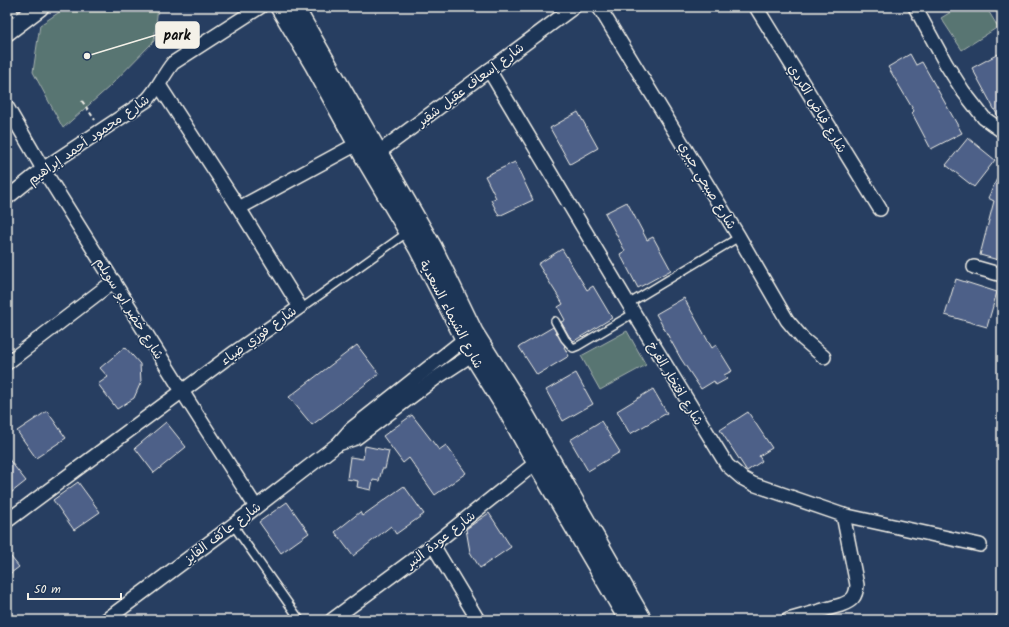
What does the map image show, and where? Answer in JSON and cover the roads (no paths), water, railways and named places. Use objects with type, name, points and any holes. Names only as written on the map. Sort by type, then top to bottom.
[{"type":"street","points":[[7,32],[40,7]]},
{"type":"street","name":"شارع محمود أحمد إبراهيم","points":[[7,198],[43,169],[147,100],[173,63],[260,7]]},
{"type":"street","name":"شارع الشيماء السعدية","points":[[279,7],[314,66],[357,144],[373,157]]},
{"type":"street","name":"شارع الشيماء السعدية","points":[[295,7],[373,157],[414,228],[425,263],[473,343],[506,409],[541,459],[643,620]]},
{"type":"street","name":"شارع إسعاف عقيل شقير","points":[[373,157],[574,7]]},
{"type":"street","name":"شارع صبحي جبري","points":[[599,7],[739,237],[787,320],[803,339],[824,357]]},
{"type":"street","name":"شارع فياض الكردي","points":[[756,7],[880,209]]},
{"type":"street","points":[[915,7],[946,64],[963,90],[984,118],[1002,130]]},
{"type":"street","name":"شارع افتخار الفرخ","points":[[489,70],[631,309],[727,465],[742,478],[753,484],[843,515],[980,546]]},
{"type":"street","name":"شارع فوزي ضياء","points":[[7,521],[182,391],[300,307],[240,208],[159,85]]},
{"type":"street","name":"شارع خضر ابو سويلم","points":[[7,107],[43,169],[256,507]]},
{"type":"street","points":[[240,208],[357,144]]},
{"type":"street","points":[[974,267],[1002,275]]},
{"type":"street","points":[[7,364],[114,281]]},
{"type":"street","name":"شارع عاكف الفايز","points":[[106,620],[233,526],[338,444],[351,429],[473,343]]},
{"type":"street","name":"شارع الشيماء السعدية","points":[[541,459],[628,620]]},
{"type":"street","name":"شارع عودة النبر","points":[[332,620],[433,546],[541,459]]},
{"type":"street","points":[[788,620],[850,602],[855,596],[857,585],[843,515]]},
{"type":"street","points":[[433,546],[478,620]]},
{"type":"lane","points":[[300,307],[306,305],[414,228]]},
{"type":"lane","points":[[555,322],[572,348],[578,346],[739,237]]},
{"type":"lane","points":[[233,526],[300,620]]},
{"type":"lane","points":[[998,620],[1002,618]]},
{"type":"place","name":"park","points":[[87,56]]}]
